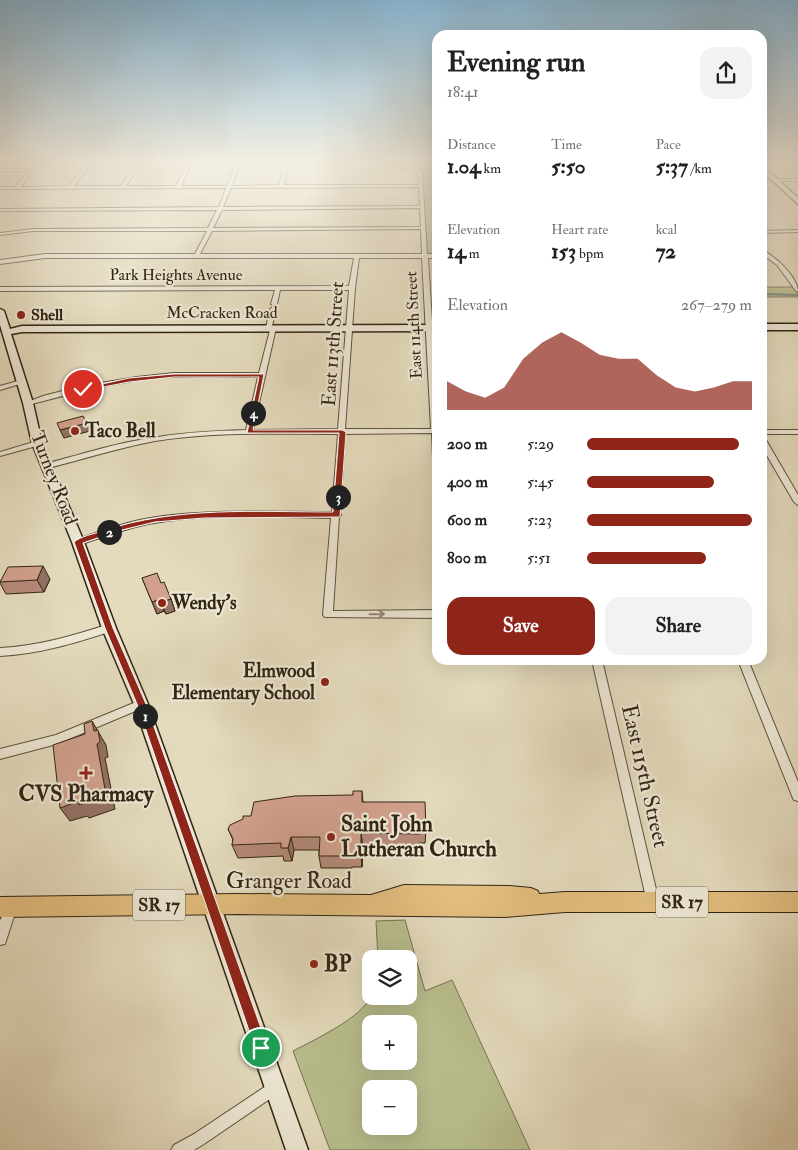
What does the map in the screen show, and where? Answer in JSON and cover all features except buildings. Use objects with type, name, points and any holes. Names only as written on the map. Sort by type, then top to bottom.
[{"type":"main road","name":"Turney Road","points":[[0,311],[3,332],[28,403],[37,443],[48,466],[109,628],[141,704],[297,1150]]},
{"type":"main road","points":[[767,326],[798,326]]},
{"type":"main road","name":"McCracken Road","points":[[3,332],[22,329],[432,328]]},
{"type":"main road","name":"Granger Road","points":[[5,906],[210,904],[495,907],[565,902],[798,902]]},
{"type":"street","points":[[197,256],[217,215]]},
{"type":"street","name":"East 114th Street","points":[[421,215],[432,386]]},
{"type":"street","points":[[0,234],[33,230],[422,228]]},
{"type":"street","points":[[767,232],[798,231]]},
{"type":"street","name":"East 113th Street","points":[[357,255],[352,288],[337,515],[328,615],[432,614]]},
{"type":"street","points":[[767,255],[779,264],[798,290]]},
{"type":"street","points":[[0,262],[45,256],[432,256]]},
{"type":"street","points":[[249,432],[278,288]]},
{"type":"street","name":"Park Heights Avenue","points":[[0,289],[352,288]]},
{"type":"street","points":[[28,403],[129,380],[174,375],[262,375]]},
{"type":"street","points":[[0,388],[21,382]]},
{"type":"street","points":[[48,466],[110,448],[156,439],[197,434],[249,432],[432,432]]},
{"type":"street","points":[[767,432],[798,432]]},
{"type":"street","points":[[0,454],[37,443]]},
{"type":"street","points":[[767,449],[798,502]]},
{"type":"street","points":[[78,542],[117,529],[155,520],[204,515],[337,515]]},
{"type":"street","points":[[0,652],[17,652],[53,646],[109,628]]},
{"type":"street","name":"East 115th Street","points":[[599,665],[653,902]]},
{"type":"street","points":[[745,665],[798,796]]},
{"type":"street","points":[[0,754],[57,739],[141,704]]},
{"type":"street","points":[[0,939],[5,906]]},
{"type":"street","points":[[179,1150],[199,1139],[275,1087]]},
{"type":"green space","points":[[422,215],[432,215],[432,256],[424,255]]},
{"type":"green space","points":[[767,287],[796,287],[798,297],[767,297]]},
{"type":"green space","points":[[405,920],[413,950],[378,950],[376,921]]},
{"type":"green space","points":[[417,963],[425,991],[452,980],[530,1150],[330,1150],[293,1051],[325,1034],[358,1012],[365,1005],[417,1005]]},
{"type":"waterway","points":[[767,294],[798,295]]},
{"type":"place","name":"Shell","points":[[21,315]]},
{"type":"place","name":"Taco Bell","points":[[75,431]]},
{"type":"place","name":"Wendy's","points":[[162,603]]},
{"type":"place","name":"Elmwood Elementary School","points":[[325,682]]},
{"type":"place","name":"CVS Pharmacy","points":[[86,773]]},
{"type":"place","name":"Saint John Lutheran Church","points":[[331,837]]},
{"type":"place","name":"BP","points":[[314,964]]},
{"type":"route","points":[[83,389],[129,380],[174,375],[262,375],[249,432],[342,432],[337,515],[204,515],[155,520],[117,529],[78,542],[109,628],[141,704],[261,1048]]}]
